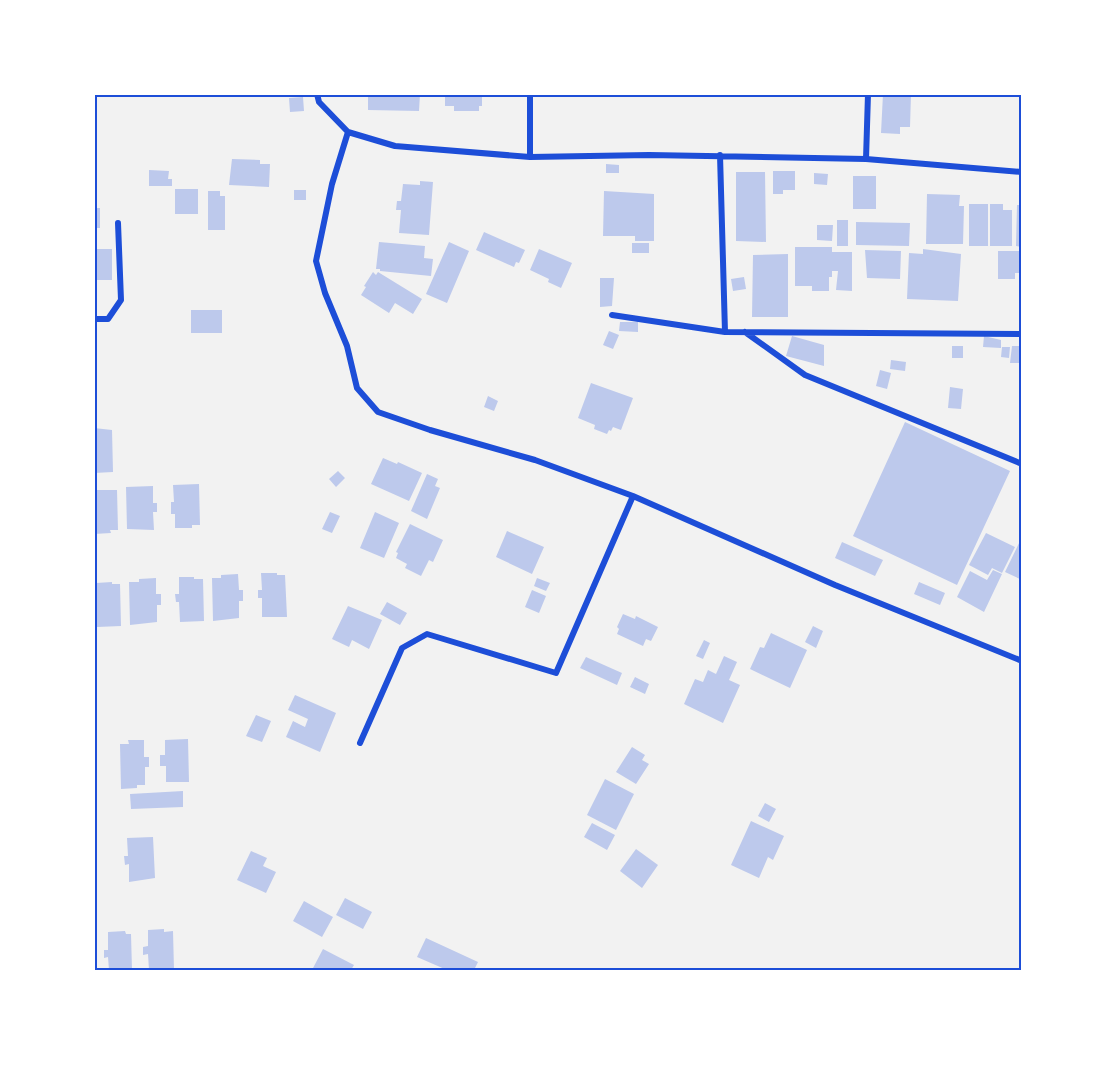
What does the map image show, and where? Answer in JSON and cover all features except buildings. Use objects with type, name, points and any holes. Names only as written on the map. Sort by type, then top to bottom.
[{"type":"street","points":[[317,94],[319,102],[348,132],[395,146],[530,157],[720,155],[866,159],[1022,172]]},
{"type":"street","points":[[530,94],[530,157]]},
{"type":"street","points":[[866,159],[868,94]]},
{"type":"street","points":[[348,132],[332,184],[316,261],[325,293],[347,346],[357,388],[378,412],[430,430],[535,460],[633,496],[835,585],[1022,661]]},
{"type":"street","points":[[720,155],[726,332]]},
{"type":"street","points":[[94,319],[108,319],[121,300],[118,223]]},
{"type":"street","points":[[612,315],[726,332],[1022,334]]},
{"type":"street","points":[[745,332],[805,375],[1022,464]]},
{"type":"street","points":[[360,743],[402,648],[427,634],[556,673],[633,496]]}]
